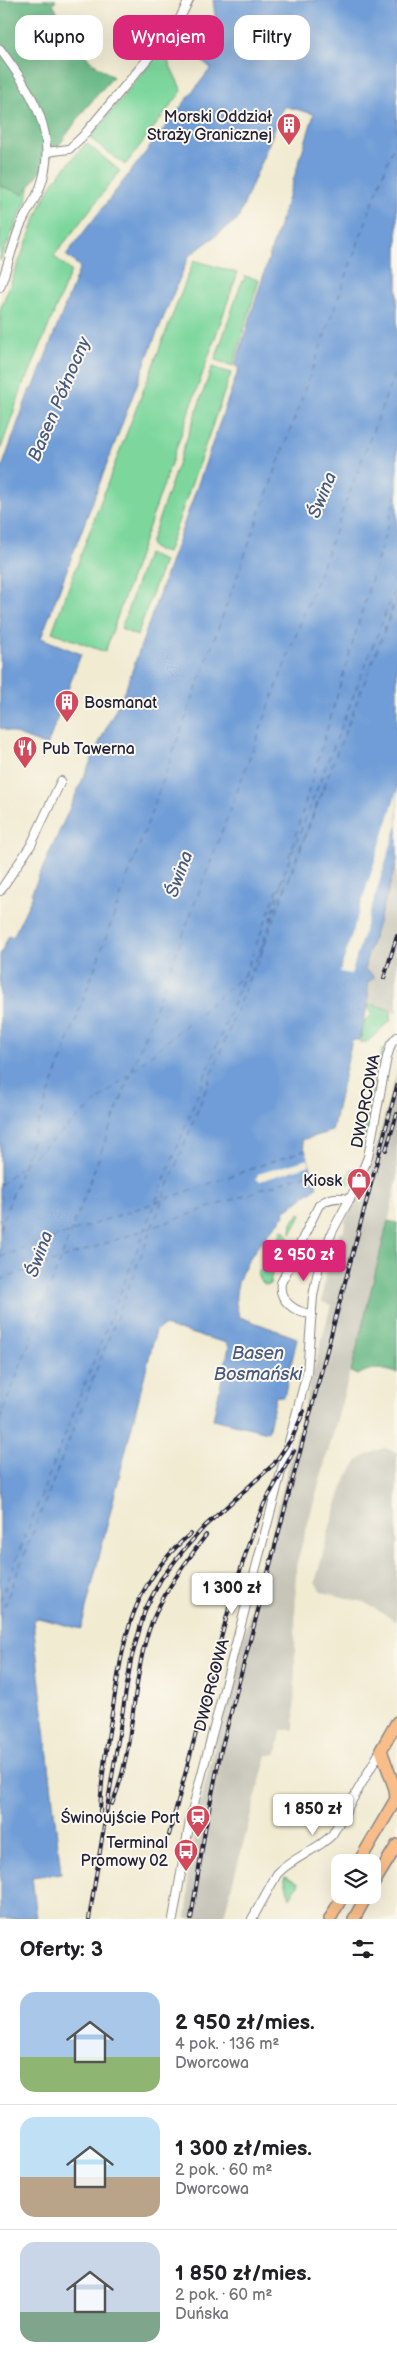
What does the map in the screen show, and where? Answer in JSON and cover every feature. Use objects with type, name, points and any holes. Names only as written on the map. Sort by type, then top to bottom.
[{"type":"highway","points":[[364,1854],[396,1799],[381,1750],[397,1722]]},
{"type":"highway","points":[[381,1871],[397,1845]]},
{"type":"highway","points":[[330,1919],[339,1904]]},
{"type":"highway","points":[[354,1919],[362,1904]]},
{"type":"street","points":[[47,152],[69,149],[82,137],[172,31],[189,0]]},
{"type":"street","points":[[0,49],[39,109],[46,133],[47,152],[41,186],[32,208],[20,228],[0,287]]},
{"type":"street","points":[[0,891],[31,846],[61,781]]},
{"type":"street","name":"DWORCOWA","points":[[173,1919],[191,1815],[307,1373],[312,1314],[319,1266],[332,1232],[350,1200],[364,1168],[372,1140],[387,1056],[397,1037]]},
{"type":"street","points":[[312,1314],[300,1311],[282,1299],[279,1292],[281,1284],[319,1205],[329,1199],[345,1198],[350,1200]]},
{"type":"street","points":[[252,1919],[283,1868],[297,1857],[322,1844],[332,1835],[381,1750]]},
{"type":"shaded area","points":[[397,862],[397,1012],[368,1003],[368,982],[365,970]]},
{"type":"shaded area","points":[[397,1071],[397,1180],[382,1252],[296,1566],[294,1730],[281,1730],[277,1754],[267,1755],[223,1919],[186,1919],[189,1893],[187,1877],[198,1810],[331,1305],[322,1302],[325,1275],[326,1271],[329,1271],[340,1232],[343,1233],[346,1219],[367,1179]]},
{"type":"shaded area","points":[[384,1448],[397,1452],[397,1622],[364,1602],[322,1592],[315,1583],[330,1526],[346,1478],[360,1458]]},
{"type":"green space","points":[[0,0],[56,0],[53,5],[60,15],[15,15],[15,60],[89,60],[113,77],[85,109],[24,194],[0,186]]},
{"type":"green space","points":[[152,60],[168,61],[182,91],[125,165],[90,138]]},
{"type":"green space","points":[[0,93],[31,178],[27,199],[0,261]]},
{"type":"green space","points":[[86,143],[120,171],[54,256],[71,271],[27,379],[25,379],[0,451],[0,310],[42,203],[54,181]]},
{"type":"green space","points":[[194,260],[237,273],[237,275],[105,652],[52,632]]},
{"type":"green space","points":[[245,276],[259,280],[233,366],[215,360]]},
{"type":"green space","points":[[212,367],[231,373],[167,553],[154,549],[150,544]]},
{"type":"green space","points":[[147,554],[164,561],[137,636],[121,629]]},
{"type":"green space","points":[[369,1004],[391,1010],[391,1020],[367,1042],[360,1042],[365,1021],[372,1015],[368,1007]]},
{"type":"green space","points":[[382,1048],[384,1050],[369,1137],[363,1135]]},
{"type":"green space","points":[[351,1169],[356,1169],[356,1171],[352,1182],[348,1184],[344,1177],[349,1175]]},
{"type":"green space","points":[[300,1213],[302,1214],[291,1234],[292,1222]]},
{"type":"green space","points":[[388,1221],[397,1223],[397,1373],[377,1369],[368,1370],[358,1375],[351,1372]]},
{"type":"green space","points":[[282,1230],[286,1231],[290,1245],[288,1249],[280,1251],[275,1247]]},
{"type":"green space","points":[[270,1260],[275,1260],[277,1263],[272,1273],[270,1284],[266,1285],[260,1280],[257,1273]]},
{"type":"green space","points":[[284,1877],[299,1883],[290,1898]]},
{"type":"water","points":[[213,0],[397,0],[397,862],[366,962],[365,970],[375,977],[368,982],[368,1003],[359,1040],[352,1040],[332,1131],[302,1140],[317,1187],[284,1211],[285,1215],[266,1236],[248,1262],[241,1275],[237,1289],[236,1303],[240,1317],[297,1338],[284,1397],[276,1396],[268,1432],[213,1419],[229,1347],[227,1343],[164,1326],[156,1330],[81,1629],[38,1618],[33,1621],[61,1873],[32,1877],[37,1919],[0,1919],[0,955],[9,935],[13,937],[33,895],[31,894],[126,688],[239,368],[235,366],[314,114],[284,106],[238,219],[189,256],[152,345],[41,638],[81,654],[47,746],[0,728],[0,473],[30,389],[33,389],[80,267],[66,255],[211,68],[201,60],[224,60],[224,15],[215,15]]},
{"type":"pier","points":[[397,791],[397,825],[351,974],[340,972]]},
{"type":"pier","points":[[308,1159],[310,1165],[260,1181],[256,1179],[258,1174]]},
{"type":"ferry route","points":[[396,0],[397,9]]},
{"type":"ferry route","points":[[0,1229],[397,136]]},
{"type":"ferry route","points":[[0,1420],[397,367]]},
{"type":"ferry route","points":[[289,857],[397,494]]},
{"type":"ferry route","points":[[0,1601],[397,584]]},
{"type":"ferry route","points":[[383,631],[397,595]]},
{"type":"ferry route","points":[[0,1617],[397,599]]},
{"type":"ferry route","points":[[261,954],[325,784]]},
{"type":"ferry route","points":[[270,922],[284,876]]},
{"type":"ferry route","points":[[255,966],[258,964],[265,940]]},
{"type":"ferry route","points":[[0,1185],[251,969]]},
{"type":"ferry route","points":[[0,1257],[305,1150]]},
{"type":"ferry route","points":[[0,1280],[312,1172]]},
{"type":"railway","points":[[384,978],[397,936]]},
{"type":"railway","points":[[191,1919],[206,1824],[221,1750],[397,1086]]},
{"type":"railway","points":[[386,1150],[397,1114]]},
{"type":"railway","points":[[89,1919],[131,1660],[145,1610],[161,1579],[182,1552],[205,1526],[274,1464],[292,1438],[304,1411]]},
{"type":"railway","points":[[169,1835],[233,1593],[251,1537],[264,1504],[294,1451]]},
{"type":"railway","points":[[100,1814],[107,1747],[117,1681],[127,1634],[143,1592],[155,1572],[170,1553],[190,1534]]},
{"type":"railway","points":[[112,1804],[119,1785],[128,1747],[140,1667],[148,1631],[169,1588],[206,1535]]},
{"type":"place","name":"Morski Oddział Straży Granicznej","points":[[289,146]]},
{"type":"place","name":"Bosmanat","points":[[67,723]]},
{"type":"place","name":"Pub Tawerna","points":[[25,769]]},
{"type":"place","name":"Kiosk","points":[[359,1201]]},
{"type":"place","name":"Świnoujście Port","points":[[198,1838]]},
{"type":"place","name":"Terminal Promowy 02","points":[[186,1872]]},
{"type":"water label","name":"Basen Północny","points":[[59,399]]},
{"type":"water label","name":"Świna","points":[[322,495]]},
{"type":"water label","name":"Świna","points":[[179,874]]},
{"type":"water label","name":"Świna","points":[[39,1254]]},
{"type":"water label","name":"Basen Bosmański","points":[[258,1364]]}]
